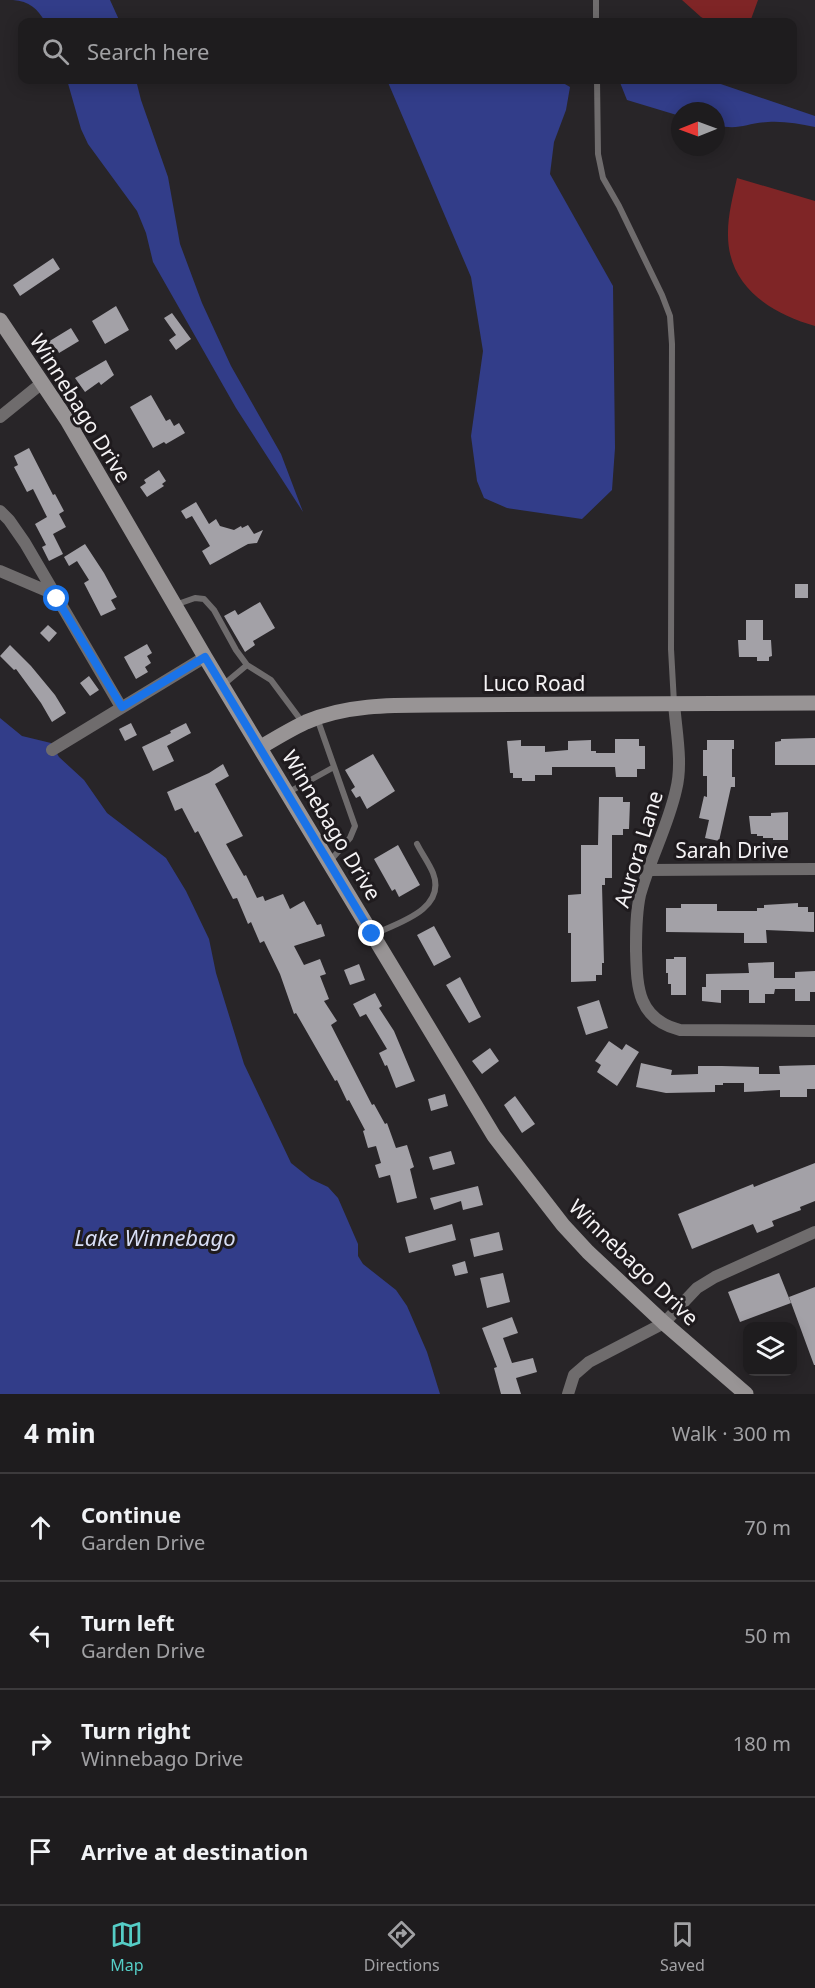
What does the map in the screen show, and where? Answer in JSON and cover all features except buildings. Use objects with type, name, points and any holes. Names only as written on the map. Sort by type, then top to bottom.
[{"type":"main road","name":"Winnebago Drive","points":[[0,320],[66,420],[205,657],[494,1136],[563,1226],[588,1252],[664,1323],[746,1394]]},
{"type":"main road","name":"Luco Road","points":[[261,747],[310,721],[356,709],[400,705],[815,703]]},
{"type":"street","points":[[0,417],[42,383]]},
{"type":"street","points":[[0,511],[25,543],[122,707]]},
{"type":"street","points":[[0,571],[54,594]]},
{"type":"street","points":[[52,750],[205,657]]},
{"type":"street","name":"Aurora Lane","points":[[674,703],[678,782],[673,803],[641,891],[637,913],[637,980],[642,1002],[655,1017],[669,1027],[688,1031],[815,1031]]},
{"type":"street","name":"Sarah Drive","points":[[649,870],[815,869]]},
{"type":"street","points":[[568,1394],[574,1375],[589,1362],[664,1323],[697,1287],[715,1276],[815,1232]]},
{"type":"lane","points":[[596,0],[596,18]]},
{"type":"lane","points":[[597,84],[598,154],[603,178],[619,206],[670,316],[672,344],[671,649],[674,703]]},
{"type":"lane","points":[[174,605],[195,598],[204,599],[214,610],[247,665],[271,680],[310,721],[334,766],[355,826],[350,838],[329,861]]},
{"type":"lane","points":[[223,686],[247,665]]},
{"type":"lane","points":[[288,792],[334,766]]},
{"type":"lane","points":[[372,934],[422,911],[431,901],[435,889],[434,875],[417,844]]},
{"type":"shaded area","points":[[682,0],[758,0],[751,18],[701,17]]},
{"type":"shaded area","points":[[737,178],[815,201],[815,326],[767,305],[743,282],[735,268],[728,233]]},
{"type":"water","points":[[13,0],[110,0],[118,18],[42,18],[32,6]]},
{"type":"water","points":[[68,84],[137,84],[168,177],[180,244],[202,303],[231,366],[281,454],[303,512],[236,408],[153,262],[146,233],[137,211],[88,144],[81,129]]},
{"type":"water","points":[[389,84],[565,84],[570,87],[566,110],[554,142],[550,174],[613,286],[615,448],[612,490],[582,519],[507,508],[484,498],[477,481],[471,436],[483,351],[471,277]]},
{"type":"water","points":[[621,84],[721,84],[815,116],[815,127],[774,122],[725,127],[725,102],[671,102],[671,113],[627,100]]},
{"type":"water","name":"Lake Winnebago","points":[[0,718],[22,736],[51,743],[59,757],[84,780],[107,813],[166,858],[186,891],[209,939],[216,973],[244,1064],[291,1163],[311,1179],[328,1187],[338,1198],[358,1244],[358,1256],[363,1264],[396,1290],[407,1306],[427,1352],[440,1394],[0,1394]]},
{"type":"route","points":[[57,599],[122,707],[205,657],[372,934]]}]
